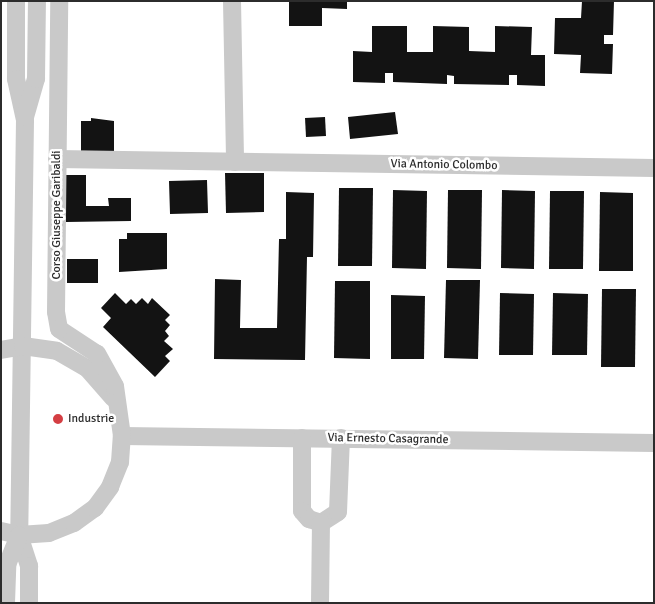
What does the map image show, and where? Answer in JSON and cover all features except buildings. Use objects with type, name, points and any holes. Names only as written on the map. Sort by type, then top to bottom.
[{"type":"street","points":[[16,1],[16,79],[25,120],[19,535],[29,566],[28,603]]},
{"type":"street","points":[[25,120],[36,79],[37,1]]},
{"type":"street","name":"Corso Giuseppe Garibaldi","points":[[1,531],[19,535],[49,533],[74,523],[94,508],[110,487],[120,462],[122,436],[115,386],[97,354],[58,329],[56,159],[59,1]]},
{"type":"street","points":[[232,1],[235,162]]},
{"type":"street","name":"Via Antonio Colombo","points":[[56,159],[654,168]]},
{"type":"street","name":"Corso Giuseppe Garibaldi","points":[[1,350],[23,346],[57,351],[87,368],[116,403]]},
{"type":"street","name":"Via Ernesto Casagrande","points":[[122,436],[654,442]]},
{"type":"street","points":[[302,438],[302,511],[309,519],[321,523]]},
{"type":"street","points":[[321,523],[338,512],[341,438]]},
{"type":"street","points":[[320,603],[321,523]]},
{"type":"street","points":[[6,603],[7,565],[19,535]]},
{"type":"place","name":"Industrie","points":[[58,419]]}]
